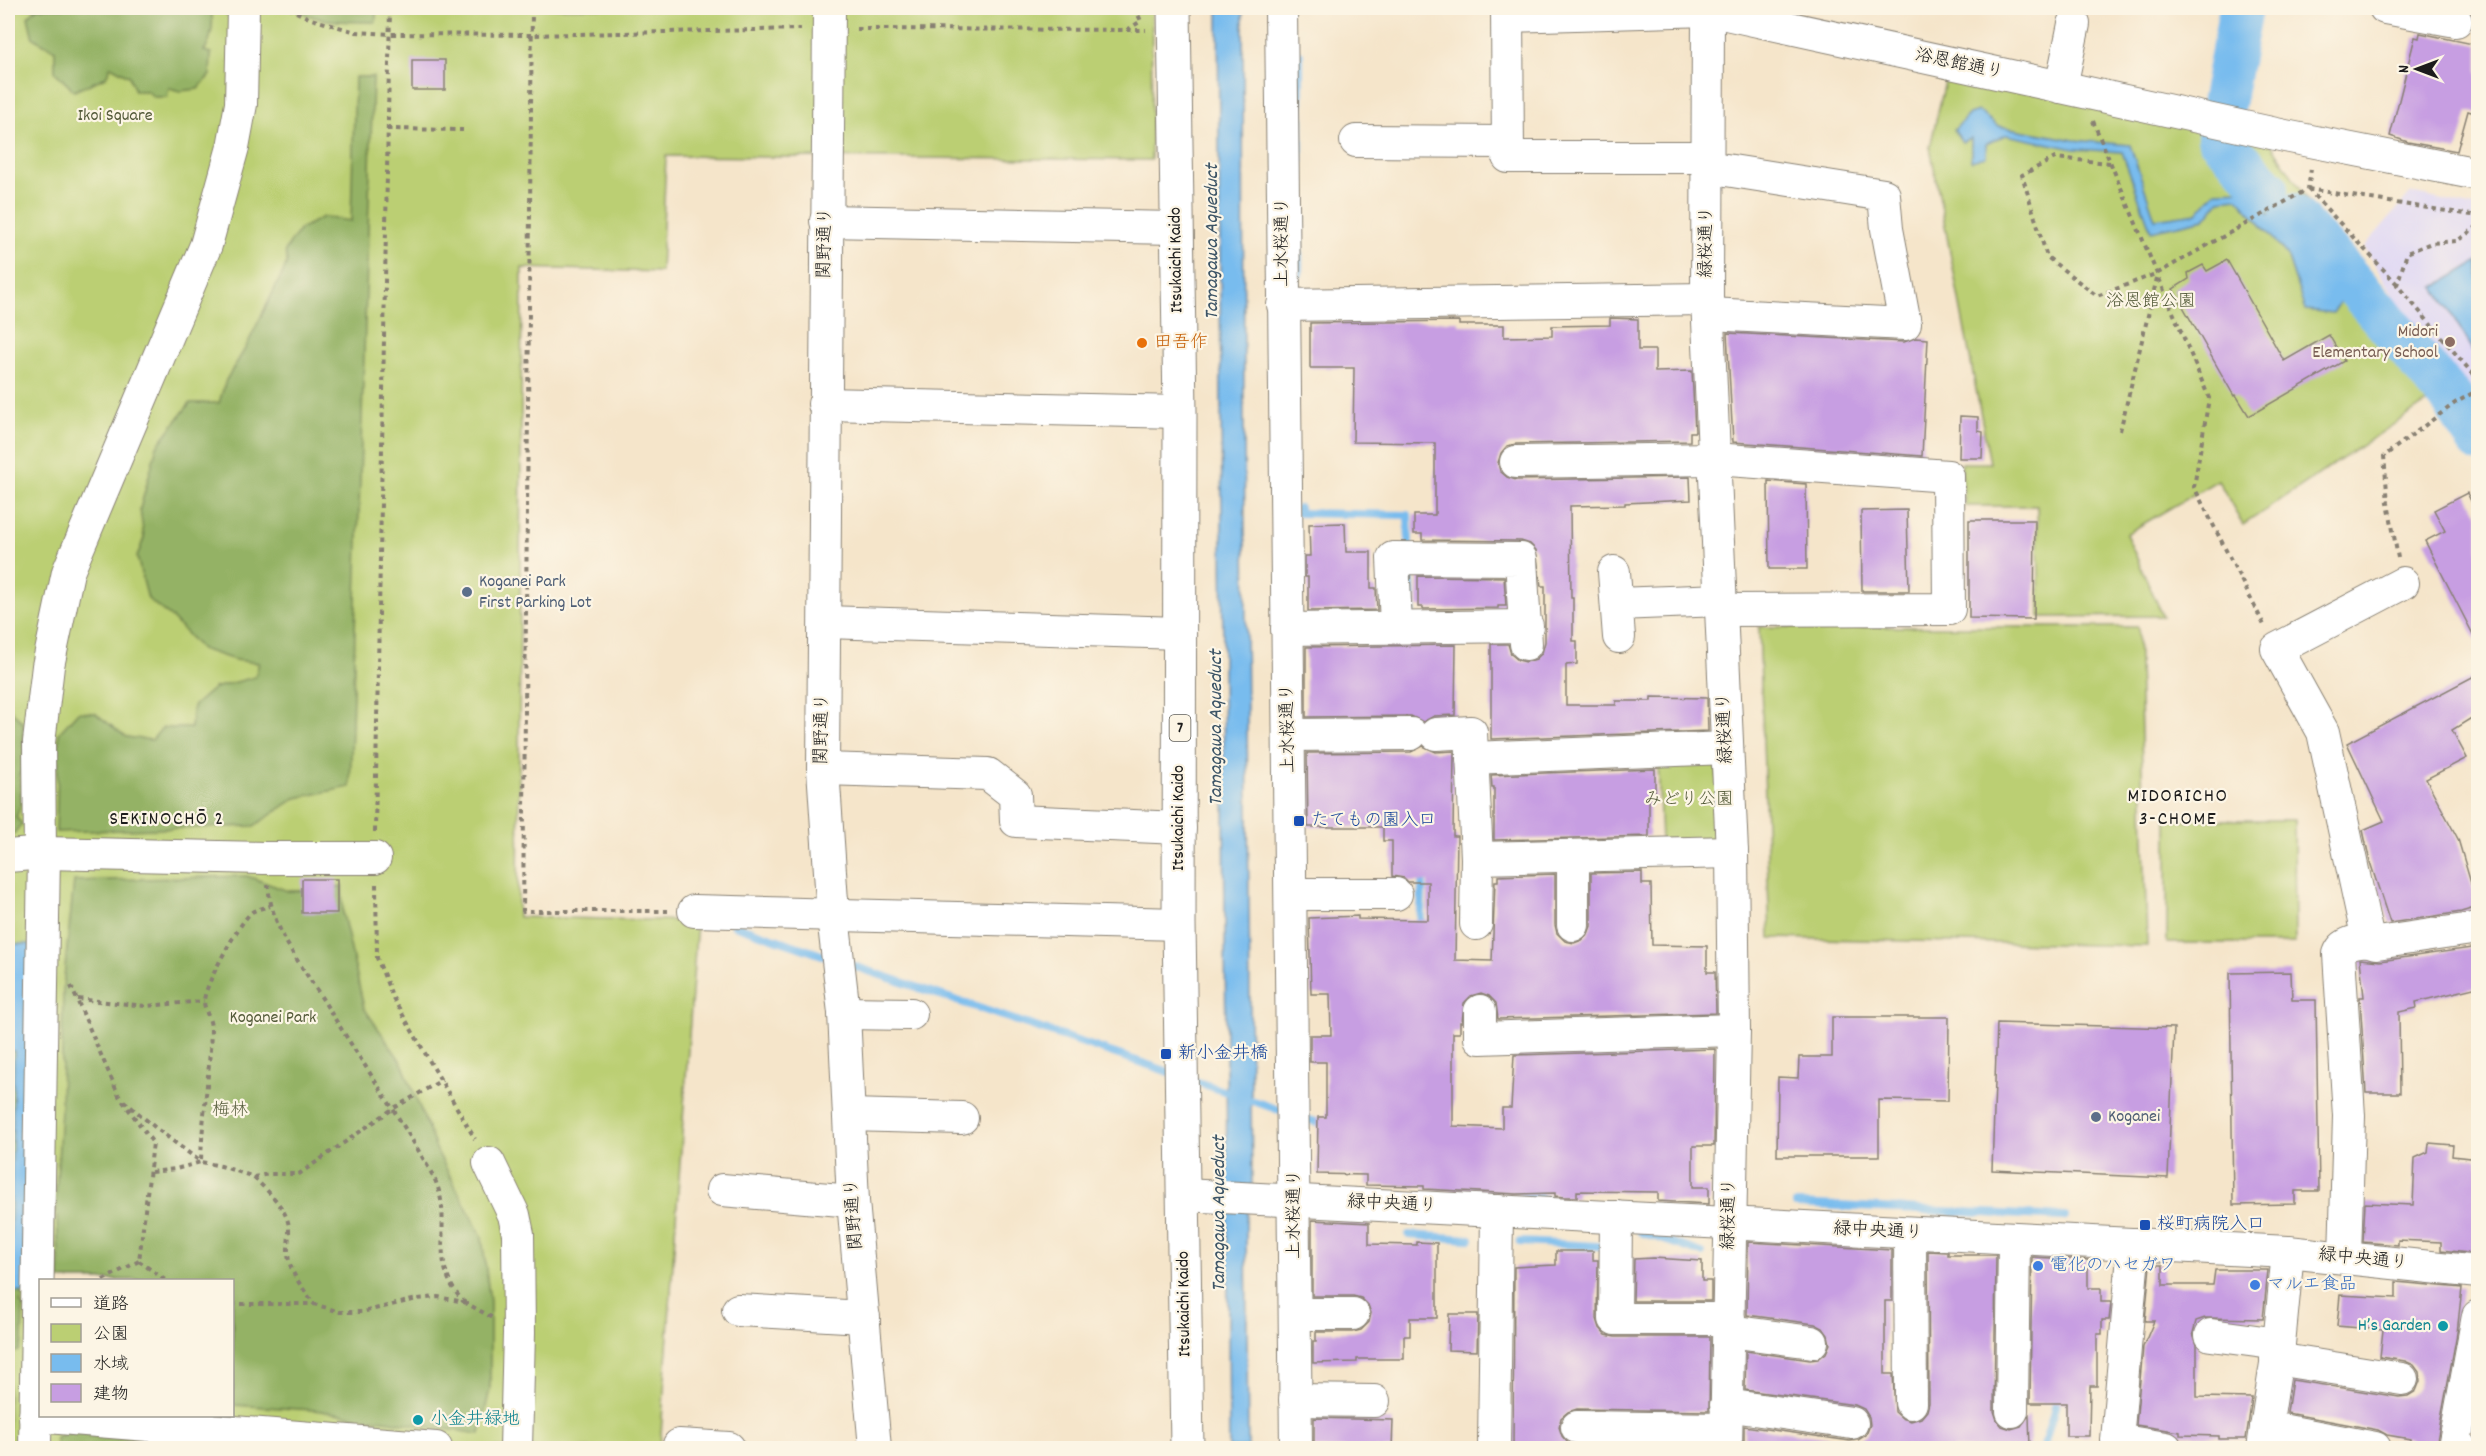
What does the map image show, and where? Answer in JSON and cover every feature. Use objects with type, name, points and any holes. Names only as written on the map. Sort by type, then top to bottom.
[{"type":"main road","name":"Itsukaichi Kaido","points":[[1174,8],[1179,412],[1179,924],[1191,1195],[1187,1449]]},
{"type":"street","points":[[35,1449],[42,853],[39,742],[48,666],[68,572],[206,245],[233,147],[241,104],[243,8]]},
{"type":"street","name":"関野通り","points":[[829,8],[824,404],[823,769],[833,916],[844,1012],[853,1201],[875,1449]]},
{"type":"street","name":"上水桜通り","points":[[1281,8],[1294,304],[1287,629],[1292,894],[1285,1199],[1295,1314],[1296,1449]]},
{"type":"street","points":[[2385,8],[2456,21]]},
{"type":"street","name":"浴恩館通り","points":[[1508,12],[1708,9],[2315,142]]},
{"type":"street","name":"緑桜通り","points":[[1708,9],[1708,307],[1732,852],[1734,1030],[1726,1428]]},
{"type":"street","points":[[1294,304],[1708,307],[1905,324],[1887,229],[1884,195],[1707,162],[1508,156],[1506,142],[1508,12]]},
{"type":"street","points":[[2072,89],[2074,24]]},
{"type":"street","points":[[1356,141],[1506,142]]},
{"type":"street","points":[[2315,142],[2478,174]]},
{"type":"street","points":[[826,221],[1176,228]]},
{"type":"street","points":[[824,404],[1179,412]]},
{"type":"street","points":[[1516,462],[1714,459],[1948,476],[1949,609],[1617,604]]},
{"type":"street","points":[[1287,629],[1396,626],[1526,635],[1521,559],[1393,558],[1396,626]]},
{"type":"street","points":[[1614,572],[1619,637]]},
{"type":"street","points":[[2368,940],[2323,732],[2277,649],[2403,583]]},
{"type":"street","points":[[825,622],[1180,633]]},
{"type":"street","points":[[1289,735],[1471,732],[1477,858],[1476,924]]},
{"type":"street","points":[[1472,758],[1727,748]]},
{"type":"street","points":[[823,769],[988,774],[1016,795],[1016,821],[1179,828]]},
{"type":"street","points":[[1477,858],[1732,852]]},
{"type":"street","points":[[8,856],[42,853],[375,858]]},
{"type":"street","points":[[1573,857],[1573,925]]},
{"type":"street","points":[[1292,894],[1396,894]]},
{"type":"street","points":[[694,911],[1179,924]]},
{"type":"street","points":[[2345,1257],[2349,1116],[2339,954],[2345,945],[2368,940],[2377,943],[2478,928]]},
{"type":"street","points":[[1480,1011],[1480,1038],[1734,1030]]},
{"type":"street","points":[[844,1012],[910,1014]]},
{"type":"street","points":[[849,1115],[962,1118]]},
{"type":"street","points":[[489,1163],[513,1215],[518,1234],[520,1261],[516,1449]]},
{"type":"street","points":[[722,1190],[853,1201]]},
{"type":"street","points":[[1191,1195],[1285,1199]]},
{"type":"street","name":"緑中央通り","points":[[1285,1199],[2288,1252],[2478,1272]]},
{"type":"street","points":[[1494,1447],[1497,1211]]},
{"type":"street","points":[[1616,1217],[1615,1320],[1729,1325],[1812,1342]]},
{"type":"street","points":[[1910,1233],[1911,1403]]},
{"type":"street","points":[[2012,1411],[2014,1239]]},
{"type":"street","points":[[2134,1245],[2111,1444],[2166,1449]]},
{"type":"street","points":[[2288,1252],[2265,1438],[2375,1449]]},
{"type":"street","points":[[738,1310],[864,1317]]},
{"type":"street","points":[[1295,1314],[1353,1314]]},
{"type":"street","points":[[2461,1449],[2454,1447],[2478,1316]]},
{"type":"street","points":[[2211,1335],[2402,1379]]},
{"type":"street","points":[[1295,1400],[1374,1401]]},
{"type":"street","points":[[35,1416],[39,1416]]},
{"type":"street","points":[[47,1417],[436,1449]]},
{"type":"street","points":[[1577,1426],[1726,1428],[1852,1423]]},
{"type":"street","points":[[679,1445],[729,1449]]},
{"type":"path","points":[[288,8],[311,19],[356,32],[502,35]]},
{"type":"path","points":[[390,8],[375,858],[377,958],[393,998],[489,1163]]},
{"type":"path","points":[[532,8],[523,911],[694,911]]},
{"type":"path","points":[[1126,30],[1141,21],[1135,8]]},
{"type":"path","points":[[2072,89],[2110,163],[2209,398],[2194,487],[2277,649]]},
{"type":"path","points":[[387,129],[463,130]]},
{"type":"path","points":[[2308,189],[2315,142]]},
{"type":"path","points":[[2110,163],[2055,158],[2022,175],[2047,257],[2097,296],[2158,273],[2308,189],[2478,216]]},
{"type":"path","points":[[2308,189],[2397,285],[2478,380]]},
{"type":"path","points":[[2397,285],[2407,253],[2431,243],[2457,241],[2478,226]]},
{"type":"path","points":[[2120,431],[2158,273]]},
{"type":"path","points":[[2403,583],[2388,503],[2384,456],[2455,403],[2478,390]]},
{"type":"path","points":[[234,1304],[314,1304],[340,1312],[362,1312],[417,1299],[438,1297],[465,1302],[452,1289],[443,1265],[443,1201],[434,1178],[394,1108],[278,927],[270,906],[264,858]]},
{"type":"path","points":[[201,1162],[211,1024],[204,1001],[219,960],[251,913],[270,906]]},
{"type":"path","points":[[70,983],[119,1096],[153,1143],[139,1261]]},
{"type":"path","points":[[77,999],[146,1006],[204,1001]]},
{"type":"path","points":[[119,1096],[157,1129],[201,1162],[254,1177],[269,1174],[299,1174],[394,1108],[442,1080]]},
{"type":"path","points":[[151,1172],[176,1169],[201,1162]]},
{"type":"path","points":[[254,1177],[281,1208],[290,1230],[287,1243],[290,1264],[299,1283],[314,1304]]},
{"type":"path","points":[[107,1279],[139,1261]]},
{"type":"path","points":[[139,1261],[162,1279]]},
{"type":"shaded area","name":"Midori Elementary School","points":[[2411,193],[2478,208],[2478,437],[2364,247]]},
{"type":"green space","name":"Koganei Park","points":[[8,8],[1152,8],[1151,160],[666,156],[661,272],[522,268],[518,917],[697,921],[660,1448],[8,1448]]},
{"type":"green space","points":[[37,8],[209,8],[212,30],[204,51],[211,53],[210,75],[198,89],[180,91],[169,88],[167,97],[153,97],[148,91],[135,91],[129,76],[111,66],[106,77],[74,91],[55,72],[55,50],[33,38],[28,17]]},
{"type":"green space","points":[[296,8],[376,8],[376,22],[323,19],[312,17]]},
{"type":"green space","name":"浴恩館公園","points":[[1948,69],[2265,135],[2436,396],[2243,525],[2218,480],[2126,534],[2163,616],[2040,617],[2037,506],[1965,506],[1961,463],[1990,463],[1930,147]]},
{"type":"green space","points":[[355,77],[373,77],[350,787],[296,798],[254,826],[56,832],[59,733],[78,712],[95,713],[126,737],[152,740],[162,728],[191,728],[193,706],[214,688],[255,677],[259,663],[235,660],[201,649],[172,618],[148,599],[137,557],[144,538],[140,509],[157,446],[190,403],[219,403],[226,380],[245,349],[283,272],[287,262],[285,251],[300,229],[323,217],[351,221]]},
{"type":"green space","points":[[1759,627],[2138,627],[2147,946],[1770,938]]},
{"type":"green space","points":[[8,707],[23,723],[24,768],[19,775],[22,803],[16,817],[22,824],[9,839]]},
{"type":"green space","name":"みどり公園","points":[[1706,758],[1717,769],[1721,832],[1713,842],[1661,843],[1658,760]]},
{"type":"green space","points":[[2167,820],[2294,820],[2295,943],[2167,943]]},
{"type":"green space","name":"梅林","points":[[247,876],[288,891],[324,890],[342,886],[343,914],[364,1008],[402,1063],[437,1151],[482,1237],[490,1302],[490,1389],[480,1434],[314,1410],[234,1405],[234,1279],[60,1279],[56,1196],[61,1110],[63,987],[74,881]]},
{"type":"green space","points":[[8,1286],[20,1289],[23,1298],[20,1303],[23,1306],[22,1342],[19,1351],[14,1352],[11,1350],[8,1352]]},
{"type":"green space","points":[[70,1432],[190,1443],[193,1448],[56,1448],[56,1437]]},
{"type":"water","points":[[1218,8],[1243,8],[1244,433],[1252,1185],[1246,1221],[1248,1448],[1229,1448]]},
{"type":"water","points":[[1978,111],[1998,126],[2074,140],[2130,145],[2155,219],[2197,213],[2216,191],[2244,190],[2349,288],[2333,313],[2305,310],[2287,255],[2238,198],[2220,200],[2205,219],[2151,231],[2122,152],[2074,149],[2006,135],[1986,144],[1986,157],[1971,161],[1971,138],[1962,142],[1954,130],[1969,114]]},
{"type":"water","points":[[2478,261],[2478,358],[2435,287]]},
{"type":"water","points":[[8,944],[31,944],[26,1292],[8,1292],[14,1051],[8,1050]]},
{"type":"building","points":[[2420,33],[2478,45],[2478,114],[2468,111],[2457,151],[2408,142],[2390,136],[2415,37],[2419,38]]},
{"type":"building","points":[[412,60],[445,60],[445,90],[412,90]]},
{"type":"building","points":[[2227,260],[2284,361],[2329,335],[2344,361],[2249,416],[2236,395],[2234,396],[2173,289],[2189,279],[2188,273],[2203,265],[2207,271]]},
{"type":"building","points":[[1610,318],[1638,319],[1638,350],[1655,350],[1655,372],[1692,371],[1695,432],[1690,432],[1690,441],[1516,444],[1507,446],[1501,453],[1498,463],[1500,471],[1516,480],[1690,477],[1691,500],[1570,506],[1571,598],[1573,598],[1573,641],[1577,641],[1577,664],[1566,665],[1566,705],[1616,705],[1616,701],[1651,701],[1651,697],[1707,698],[1708,731],[1491,739],[1491,644],[1508,644],[1511,654],[1518,660],[1526,662],[1536,659],[1542,653],[1545,642],[1545,586],[1541,586],[1536,550],[1530,544],[1521,541],[1422,540],[1422,534],[1414,534],[1414,515],[1435,515],[1435,443],[1353,442],[1354,368],[1310,368],[1310,323],[1459,321],[1459,325],[1504,325],[1504,337],[1552,336],[1552,326],[1610,325]]},
{"type":"building","points":[[1727,333],[1904,342],[1915,338],[1928,339],[1922,456],[1733,442]]},
{"type":"building","points":[[1960,416],[1978,417],[1978,431],[1983,432],[1982,458],[1959,458]]},
{"type":"building","points":[[1768,481],[1806,484],[1807,569],[1769,569]]},
{"type":"building","points":[[2467,493],[2478,515],[2478,644],[2425,541],[2445,531],[2434,510]]},
{"type":"building","points":[[1907,510],[1909,591],[1862,591],[1861,511]]},
{"type":"building","points":[[1969,520],[2035,520],[2034,619],[1969,618]]},
{"type":"building","points":[[1345,523],[1346,552],[1371,552],[1371,588],[1376,588],[1377,610],[1308,611],[1308,577],[1305,577],[1305,556],[1310,556],[1309,524]]},
{"type":"building","points":[[1418,576],[1504,577],[1506,606],[1423,609],[1423,607],[1418,607]]},
{"type":"building","points":[[1456,645],[1455,715],[1434,716],[1423,722],[1411,716],[1306,717],[1306,647]]},
{"type":"building","points":[[2478,674],[2478,714],[2452,730],[2467,758],[2426,779],[2458,839],[2478,907],[2461,912],[2390,923],[2370,862],[2363,830],[2384,821],[2347,743]]},
{"type":"building","points":[[1423,746],[1436,752],[1454,751],[1453,836],[1457,836],[1455,960],[1492,961],[1495,881],[1498,881],[1498,876],[1555,874],[1557,933],[1565,941],[1574,943],[1582,940],[1588,934],[1591,926],[1591,873],[1642,872],[1642,884],[1651,884],[1652,945],[1707,946],[1707,972],[1715,972],[1716,1013],[1498,1019],[1496,1003],[1489,996],[1481,993],[1471,996],[1464,1003],[1460,1033],[1453,1033],[1453,1126],[1502,1128],[1502,1108],[1511,1108],[1514,1055],[1715,1049],[1714,1146],[1693,1146],[1693,1187],[1709,1187],[1709,1204],[1658,1201],[1658,1192],[1577,1191],[1577,1197],[1564,1197],[1555,1196],[1555,1193],[1517,1194],[1424,1189],[1424,1186],[1366,1185],[1366,1175],[1317,1174],[1318,1117],[1326,1117],[1326,1062],[1310,1062],[1310,1035],[1331,1035],[1330,994],[1311,994],[1309,918],[1358,916],[1358,919],[1428,920],[1428,882],[1408,882],[1404,878],[1392,876],[1392,841],[1383,841],[1383,827],[1308,827],[1307,753],[1411,752]]},
{"type":"building","points":[[1655,769],[1655,798],[1649,798],[1649,836],[1494,840],[1494,787],[1492,787],[1491,775]]},
{"type":"building","points":[[302,879],[337,879],[337,913],[302,913]]},
{"type":"building","points":[[2478,947],[2478,987],[2416,1002],[2417,1008],[2399,1012],[2400,1093],[2366,1093],[2360,997],[2364,997],[2360,959],[2380,961]]},
{"type":"building","points":[[2291,972],[2292,1000],[2316,1000],[2319,1191],[2295,1191],[2295,1204],[2233,1205],[2230,973]]},
{"type":"building","points":[[1832,1017],[1949,1017],[1948,1101],[1879,1100],[1879,1156],[1777,1156],[1778,1077],[1798,1078],[1799,1057],[1832,1057]]},
{"type":"building","points":[[1997,1023],[2174,1028],[2168,1178],[1992,1170]]},
{"type":"building","points":[[2429,1143],[2453,1145],[2452,1156],[2478,1159],[2478,1254],[2441,1250],[2441,1242],[2398,1240],[2398,1245],[2363,1242],[2365,1203],[2413,1205],[2415,1158],[2428,1152]]},
{"type":"building","points":[[1312,1220],[1369,1223],[1369,1244],[1437,1243],[1437,1318],[1410,1318],[1410,1336],[1404,1336],[1404,1359],[1357,1359],[1357,1362],[1313,1363],[1313,1341],[1316,1341],[1316,1332],[1361,1330],[1369,1322],[1371,1313],[1368,1305],[1361,1298],[1312,1296]]},
{"type":"building","points":[[1748,1242],[1892,1250],[1892,1301],[1885,1301],[1885,1374],[1893,1374],[1895,1412],[1911,1421],[1921,1418],[1927,1411],[1929,1403],[1928,1251],[1948,1252],[1948,1255],[1996,1255],[1994,1411],[2002,1426],[2011,1429],[2021,1426],[2029,1415],[2030,1449],[1744,1448],[1744,1426],[1850,1441],[1858,1440],[1866,1435],[1870,1425],[1869,1417],[1864,1409],[1855,1405],[1745,1390],[1746,1351],[1810,1360],[1818,1359],[1826,1353],[1830,1344],[1823,1328],[1815,1324],[1747,1315]]},
{"type":"building","points":[[1556,1251],[1593,1251],[1593,1260],[1598,1260],[1597,1319],[1606,1335],[1615,1337],[1710,1337],[1709,1411],[1577,1409],[1561,1418],[1559,1427],[1562,1436],[1568,1443],[1577,1445],[1708,1449],[1513,1449],[1514,1267],[1556,1265]]},
{"type":"building","points":[[2032,1257],[2088,1260],[2088,1288],[2101,1288],[2101,1302],[2111,1302],[2109,1320],[2102,1320],[2102,1334],[2097,1334],[2097,1386],[2090,1386],[2089,1436],[2066,1436],[2066,1403],[2030,1403]]},
{"type":"building","points":[[1634,1259],[1702,1261],[1702,1281],[1711,1281],[1711,1301],[1633,1301]]},
{"type":"building","points":[[2150,1265],[2163,1265],[2163,1285],[2213,1285],[2215,1270],[2268,1270],[2263,1319],[2205,1318],[2196,1321],[2193,1333],[2197,1345],[2197,1397],[2252,1398],[2246,1439],[2180,1435],[2180,1432],[2136,1425],[2143,1347],[2154,1321],[2145,1321]]},
{"type":"building","points":[[2396,1282],[2462,1288],[2457,1333],[2436,1446],[2410,1444],[2410,1439],[2387,1435],[2378,1430],[2287,1413],[2292,1380],[2399,1397],[2408,1396],[2416,1391],[2420,1381],[2419,1372],[2414,1365],[2405,1361],[2380,1357],[2383,1330],[2337,1326],[2340,1295],[2396,1298]]},
{"type":"building","points":[[1449,1314],[1478,1314],[1477,1351],[1448,1350]]},
{"type":"building","points":[[1314,1418],[1393,1420],[1392,1449],[1314,1448]]},
{"type":"waterway","points":[[2241,8],[2221,115],[2219,138],[2267,189]]},
{"type":"waterway","points":[[1299,274],[1300,55]]},
{"type":"waterway","points":[[2292,215],[2455,403],[2478,440]]},
{"type":"waterway","points":[[1299,508],[1299,513],[1408,515],[1409,547]]},
{"type":"waterway","points":[[1410,575],[1412,611]]},
{"type":"waterway","points":[[1420,928],[1423,874]]},
{"type":"waterway","points":[[734,925],[831,958]]},
{"type":"waterway","points":[[845,963],[1175,1074]]},
{"type":"waterway","name":"Tamagawa Aqueduct","points":[[1189,1079],[1285,1112]]},
{"type":"waterway","points":[[1300,1117],[1325,1125]]},
{"type":"waterway","points":[[1518,1191],[1547,1200]]},
{"type":"waterway","points":[[1796,1204],[2065,1217]]},
{"type":"waterway","points":[[1641,1232],[1702,1253]]},
{"type":"waterway","points":[[1409,1235],[1470,1239]]},
{"type":"waterway","points":[[1520,1242],[1598,1246]]},
{"type":"waterway","points":[[2044,1448],[2057,1395]]},
{"type":"place","name":"Midori Elementary School","points":[[2450,342]]},
{"type":"place","name":"田吾作","points":[[1142,343]]},
{"type":"place","name":"Koganei Park First Parking Lot","points":[[467,592]]},
{"type":"place","name":"たてもの園入口","points":[[1299,821]]},
{"type":"place","name":"新小金井橋","points":[[1166,1054]]},
{"type":"place","name":"Koganei","points":[[2096,1117]]},
{"type":"place","name":"桜町病院入口","points":[[2145,1225]]},
{"type":"place","name":"電化のハセガワ","points":[[2038,1266]]},
{"type":"place","name":"マルエ食品","points":[[2255,1285]]},
{"type":"place","name":"H’s Garden","points":[[2443,1326]]},
{"type":"place","name":"小金井緑地","points":[[418,1420]]},
{"type":"district","name":"MIDORICHO 3-CHOME","points":[[2178,808]]},
{"type":"district","name":"SEKINOCHŌ 2","points":[[167,820]]},
{"type":"park label","name":"Ikoi Square","points":[[115,116]]}]
